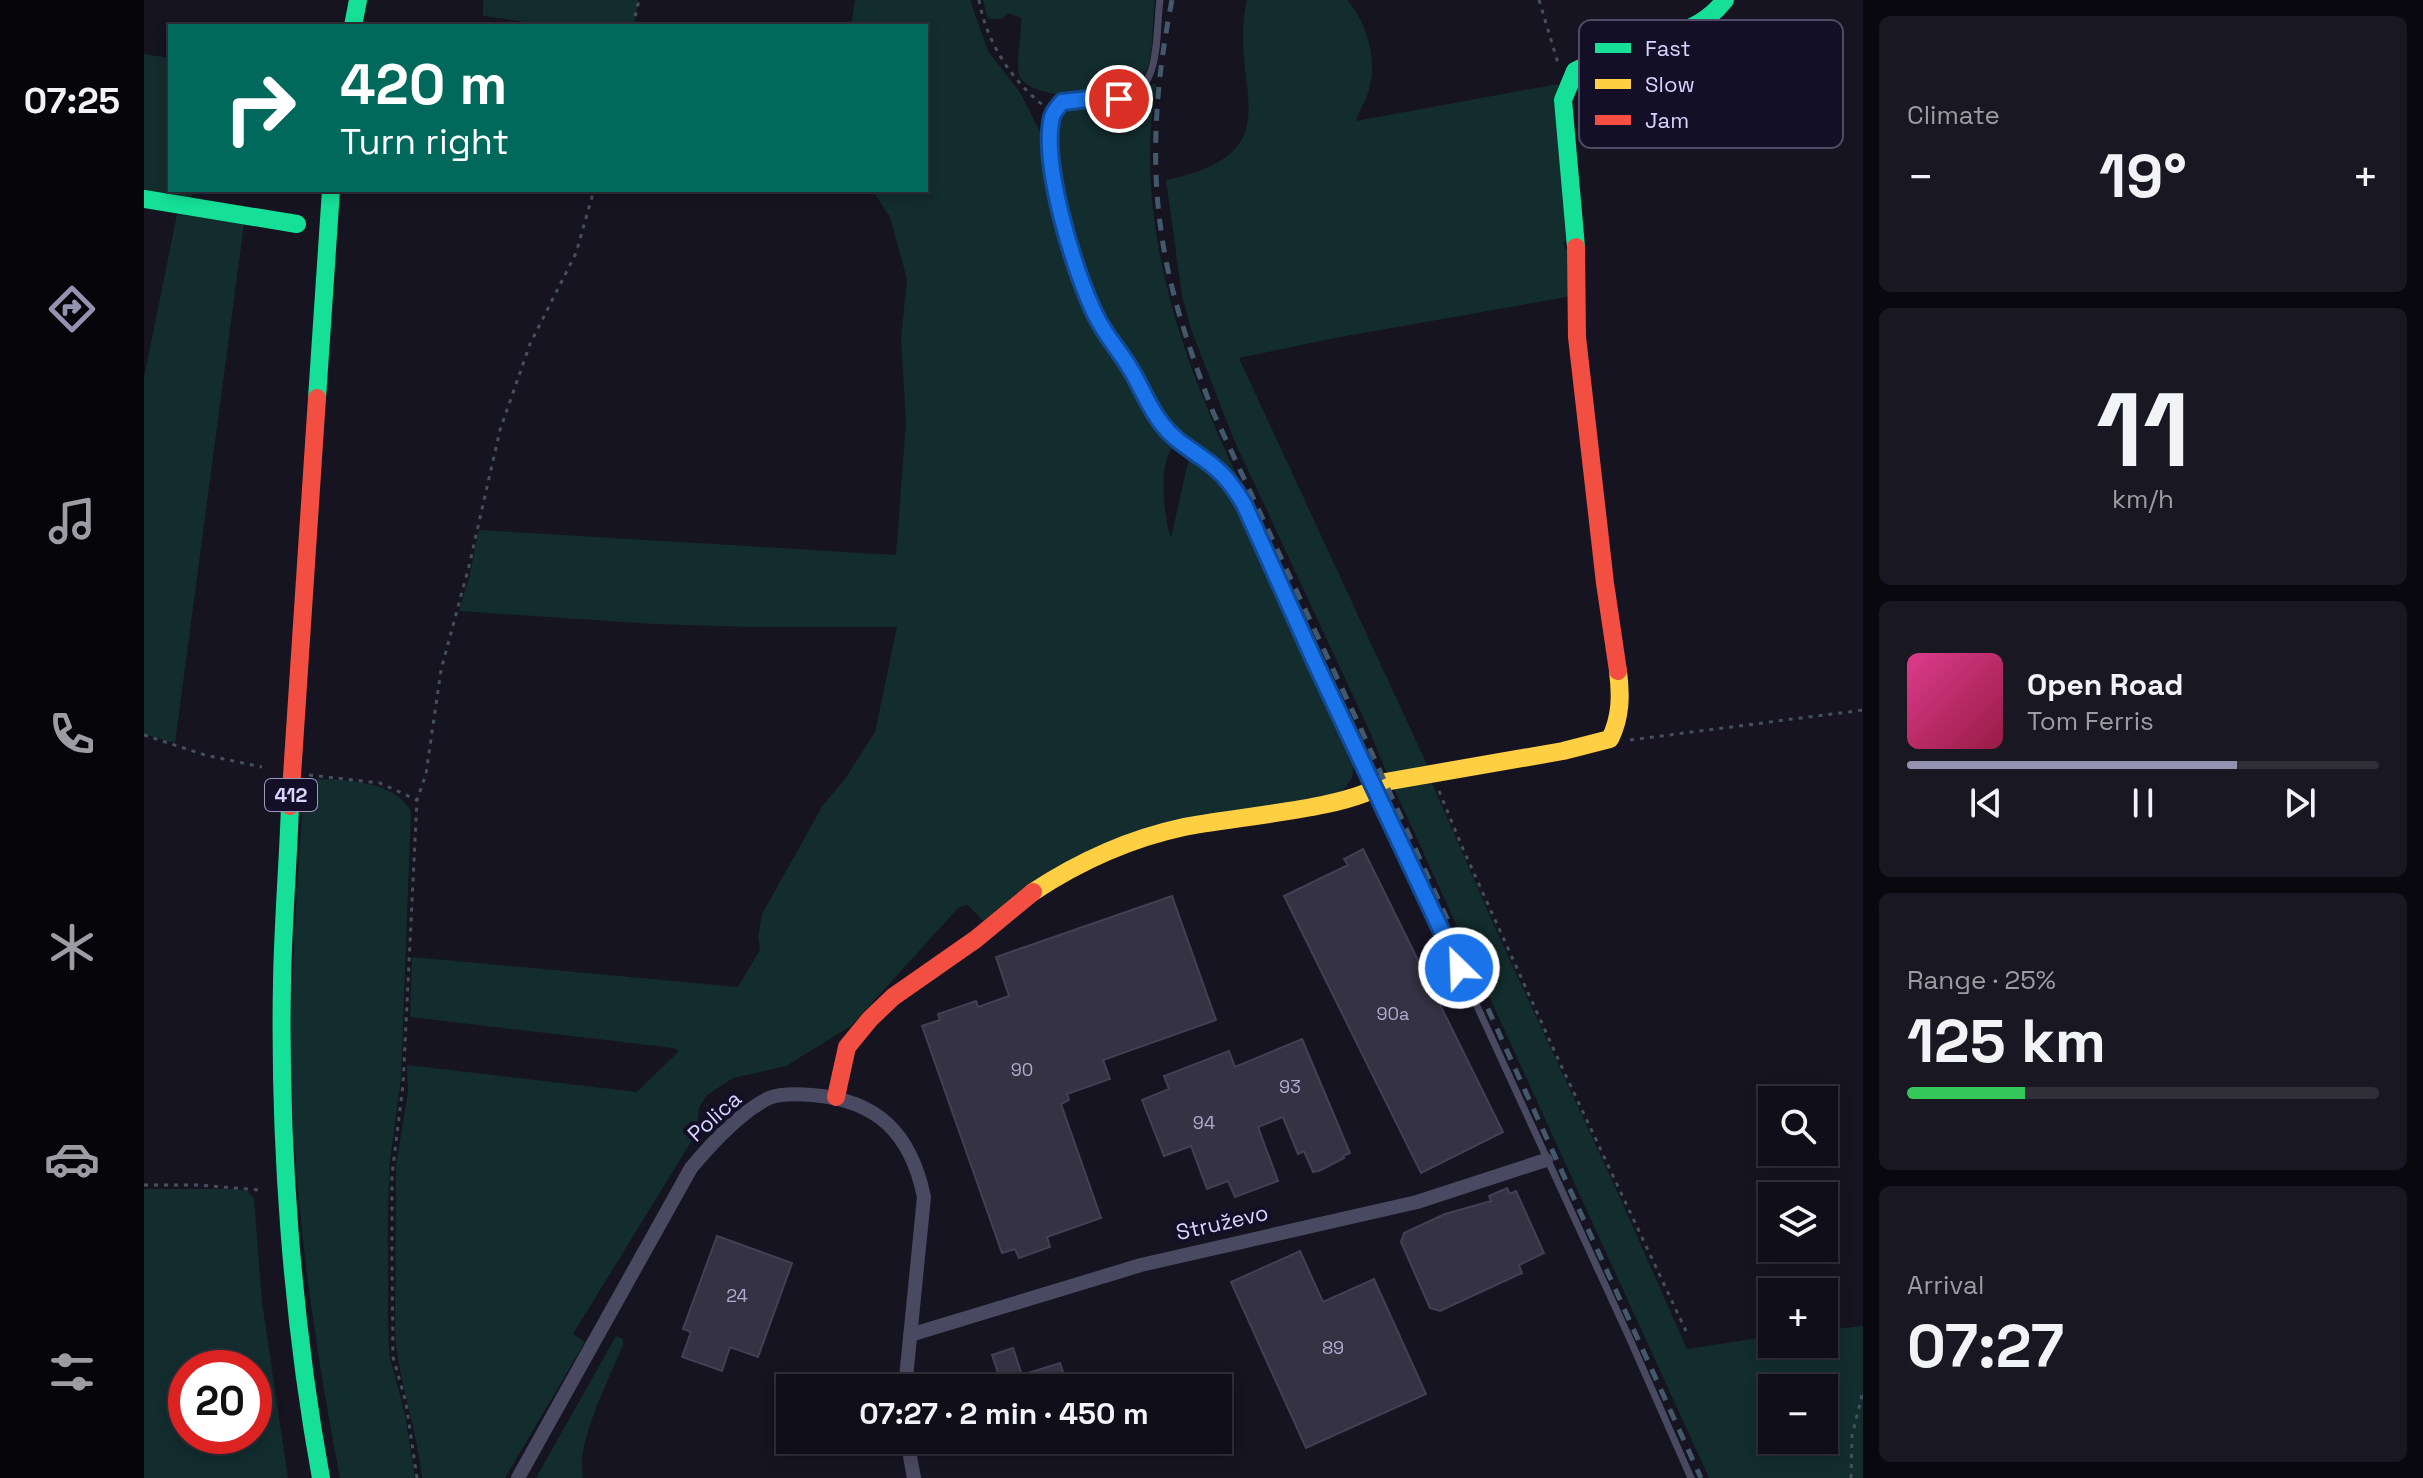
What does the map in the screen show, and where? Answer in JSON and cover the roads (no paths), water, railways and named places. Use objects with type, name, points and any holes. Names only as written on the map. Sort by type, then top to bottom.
[{"type":"street","points":[[353,24],[358,0]]},
{"type":"street","points":[[1707,20],[1725,0]]},
{"type":"street","points":[[836,1097],[847,1047],[870,1019],[893,997],[976,939],[1025,897],[1072,866],[1120,844],[1183,827],[1345,800],[1375,791],[1385,782],[1563,751],[1610,739],[1616,727],[1621,693],[1577,337],[1576,239],[1564,123],[1563,100],[1567,86],[1579,69]]},
{"type":"street","name":"412","points":[[321,1478],[307,1401],[288,1203],[283,1113],[282,983],[292,773],[331,192]]},
{"type":"street","points":[[144,199],[297,224]]},
{"type":"street","name":"Polica","points":[[518,1478],[691,1168],[731,1125],[771,1097],[801,1094],[836,1097],[861,1106],[887,1123],[905,1144],[918,1167],[924,1197],[906,1374]]},
{"type":"street","name":"Struževo","points":[[910,1335],[1141,1265],[1417,1202],[1546,1160]]},
{"type":"street","points":[[910,1454],[914,1478]]},
{"type":"lane","points":[[1160,0],[1153,66],[1147,83],[1139,93],[1119,99],[1062,102],[1053,114],[1051,159],[1064,225],[1096,316],[1131,369],[1159,421],[1176,441],[1212,465],[1229,481],[1244,504],[1629,1337],[1691,1478]]},
{"type":"railway","points":[[1172,0],[1162,57],[1156,173],[1169,276],[1197,368],[1213,412],[1360,727],[1701,1478]]}]
